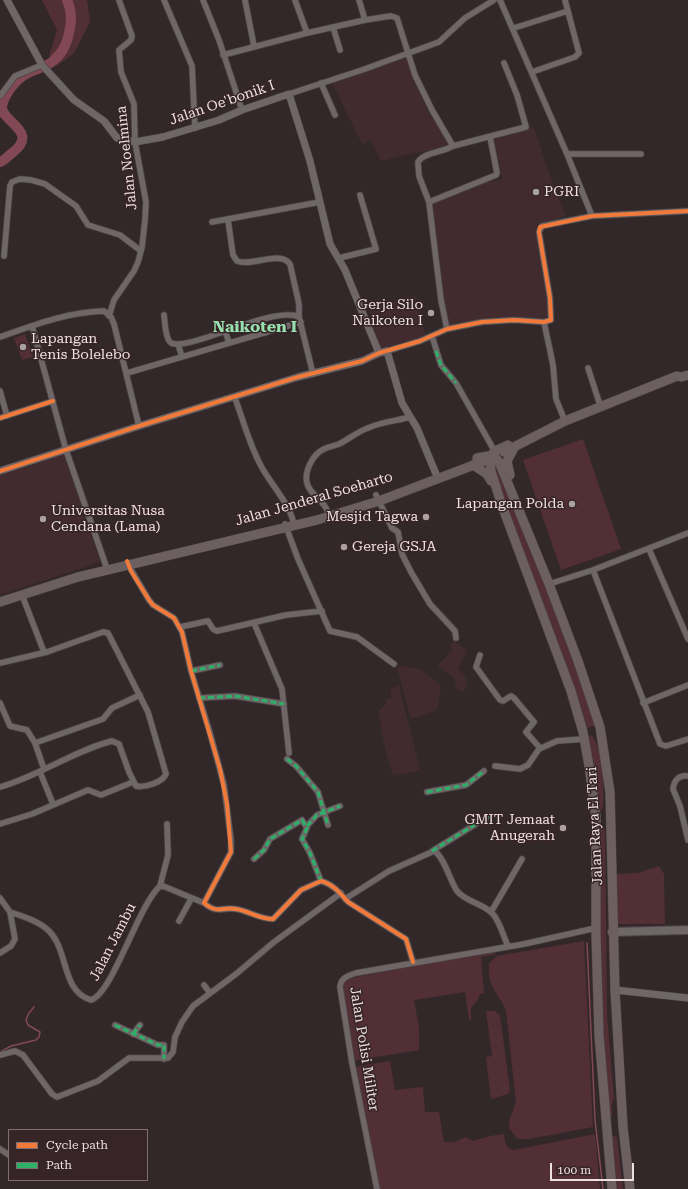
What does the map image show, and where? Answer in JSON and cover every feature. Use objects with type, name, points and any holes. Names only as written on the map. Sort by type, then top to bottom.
[{"type":"main road","points":[[677,376],[681,372],[688,369]]},
{"type":"main road","name":"Jalan Jenderal Soeharto","points":[[290,524],[378,498],[436,474],[493,455],[513,444],[565,421],[601,408],[677,376],[688,375]]},
{"type":"main road","points":[[513,444],[507,464],[516,499]]},
{"type":"main road","name":"Jalan Raya El Tari","points":[[493,455],[516,499],[578,661],[600,728],[607,769],[610,816],[612,932],[615,990],[624,1127],[630,1189]]},
{"type":"main road","name":"Jalan Raya El Tari","points":[[493,455],[501,503],[571,691],[584,735],[596,817],[596,928],[599,1035],[612,1189]]},
{"type":"main road","name":"Jalan Jenderal Soeharto","points":[[0,602],[128,563],[290,524],[378,498],[475,461]]},
{"type":"main road","points":[[475,461],[487,474],[501,503]]},
{"type":"main road","name":"Jalan Jenderal Soeharto","points":[[74,579],[78,575],[106,566],[128,563]]},
{"type":"main road","points":[[584,735],[600,728]]},
{"type":"main road","points":[[596,817],[610,816]]},
{"type":"main road","points":[[612,932],[688,930]]},
{"type":"main road","points":[[606,1128],[624,1127]]},
{"type":"street","name":"Jalan Oe'bonik I","points":[[7,0],[42,65],[74,100],[104,121],[114,137],[135,142],[163,137],[196,128],[289,94],[310,161],[330,244],[339,258],[378,352]]},
{"type":"street","name":"Jalan Noelmina","points":[[109,316],[114,300],[134,272],[141,251],[146,202],[135,142],[134,104],[121,72],[119,52],[131,40],[132,36],[119,0]]},
{"type":"street","points":[[164,0],[192,66],[196,128]]},
{"type":"street","points":[[203,0],[242,110]]},
{"type":"street","points":[[245,0],[254,46]]},
{"type":"street","points":[[295,0],[307,32]]},
{"type":"street","points":[[359,0],[365,20]]},
{"type":"street","points":[[289,94],[362,70],[442,41],[458,23],[491,0]]},
{"type":"street","points":[[500,0],[514,28],[568,154],[592,216]]},
{"type":"street","points":[[532,72],[575,57],[579,53],[565,0]]},
{"type":"street","points":[[514,28],[568,11]]},
{"type":"street","points":[[223,55],[307,32],[365,20],[391,16],[397,18],[407,53],[423,93],[453,146]]},
{"type":"street","points":[[332,27],[340,50]]},
{"type":"street","points":[[447,329],[441,300],[428,202],[419,176],[418,162],[421,158],[441,152],[453,146],[526,127],[517,95],[504,63]]},
{"type":"street","points":[[0,96],[15,76],[42,65]]},
{"type":"street","points":[[321,83],[336,115]]},
{"type":"street","points":[[428,202],[496,175],[497,173],[490,137]]},
{"type":"street","points":[[568,154],[641,154]]},
{"type":"street","points":[[4,256],[10,186],[12,182],[20,179],[36,181],[54,190],[76,206],[88,225],[114,232],[134,244],[141,251]]},
{"type":"street","points":[[339,258],[376,249],[360,195]]},
{"type":"street","points":[[212,222],[320,202]]},
{"type":"street","points":[[0,471],[139,426],[313,374],[362,361],[378,352],[387,351],[432,336],[447,329],[482,322],[544,322],[552,318],[540,228],[554,223],[592,216],[688,211]]},
{"type":"street","points":[[228,220],[233,255],[237,261],[256,262],[279,258],[290,264],[299,304],[300,320],[313,374]]},
{"type":"street","points":[[0,337],[54,318],[88,312],[104,311],[114,324],[139,426]]},
{"type":"street","points":[[164,315],[169,339],[173,343],[178,344],[198,341],[225,330],[287,314],[300,320]]},
{"type":"street","points":[[261,320],[265,333]]},
{"type":"street","points":[[127,374],[265,333],[300,320]]},
{"type":"street","points":[[544,322],[554,365],[556,403],[565,421]]},
{"type":"street","points":[[32,326],[66,450],[106,566]]},
{"type":"street","points":[[225,330],[229,343]]},
{"type":"street","points":[[432,336],[441,365],[456,383],[493,455]]},
{"type":"street","points":[[178,344],[182,357]]},
{"type":"street","points":[[387,351],[400,397],[421,437],[436,474]]},
{"type":"street","points":[[588,368],[601,408]]},
{"type":"street","points":[[0,391],[7,416]]},
{"type":"street","points":[[234,398],[260,464],[270,483],[286,505],[298,559],[330,631],[357,638],[394,664]]},
{"type":"street","points":[[0,418],[53,401]]},
{"type":"street","points":[[328,512],[324,503],[307,485],[306,475],[316,456],[324,449],[339,444],[368,428],[410,417]]},
{"type":"street","points":[[378,498],[392,528],[398,532],[402,554],[411,572],[430,604],[455,630],[456,638]]},
{"type":"street","points":[[549,584],[593,570],[688,533]]},
{"type":"street","points":[[649,549],[688,639]]},
{"type":"street","points":[[128,563],[152,605],[169,614],[180,627],[186,645],[191,671],[220,769],[231,840],[230,855],[204,903]]},
{"type":"street","points":[[593,570],[643,703],[662,745],[668,746],[688,738]]},
{"type":"street","points":[[22,595],[44,652]]},
{"type":"street","points":[[180,627],[208,621],[213,630],[217,631],[297,613],[322,611]]},
{"type":"street","points":[[254,623],[282,689],[288,756],[318,792],[328,825]]},
{"type":"street","points":[[0,663],[44,652],[103,632],[108,633],[148,712],[166,774],[162,780],[141,787],[136,786],[133,782],[119,744],[112,741],[0,787]]},
{"type":"street","points":[[480,655],[476,667],[500,700],[503,701],[511,696],[534,722],[526,732],[540,748]]},
{"type":"street","points":[[191,671],[220,665]]},
{"type":"street","points":[[643,703],[688,685]]},
{"type":"street","points":[[34,743],[103,720],[112,708],[140,695]]},
{"type":"street","points":[[199,698],[235,696],[284,704]]},
{"type":"street","points":[[0,703],[10,726],[14,728],[25,728],[34,743],[54,804]]},
{"type":"street","points":[[496,766],[520,768],[528,765],[540,748],[557,741],[584,735]]},
{"type":"street","points":[[427,792],[466,785],[484,771]]},
{"type":"street","points":[[688,776],[683,776],[677,779],[673,789],[680,806],[688,840]]},
{"type":"street","points":[[0,824],[32,814],[88,790],[101,794],[133,782]]},
{"type":"street","points":[[321,881],[310,853],[302,839],[307,826],[313,818],[324,810],[340,806]]},
{"type":"street","points":[[345,899],[389,871],[432,851],[489,816]]},
{"type":"street","points":[[254,859],[264,850],[270,839],[301,820],[307,826]]},
{"type":"street","points":[[167,824],[168,855],[160,886],[220,910],[235,908],[264,918],[273,918],[301,890],[321,881],[326,882],[341,893],[345,899],[406,939],[413,962]]},
{"type":"street","points":[[432,851],[436,852],[440,856],[458,891],[466,899],[491,912],[497,920],[508,946]]},
{"type":"street","points":[[491,912],[522,859]]},
{"type":"street","name":"Jalan Jambu","points":[[10,912],[48,929],[59,948],[74,988],[88,999],[94,1000],[114,971],[146,903],[160,886]]},
{"type":"street","points":[[0,1055],[15,1051],[23,1055],[52,1094],[57,1097],[98,1081],[129,1058],[168,1058],[172,1054],[175,1037],[188,1013],[194,1006],[274,942],[341,893]]},
{"type":"street","points":[[0,898],[10,912],[15,939],[11,946],[0,953]]},
{"type":"street","points":[[179,920],[191,899]]},
{"type":"street","name":"Jalan Polisi Militer","points":[[377,1189],[352,1063],[340,983],[347,976],[413,962],[508,946],[596,928]]},
{"type":"street","points":[[204,985],[210,993]]},
{"type":"street","points":[[615,990],[688,998]]},
{"type":"street","points":[[115,1025],[161,1045],[164,1059]]},
{"type":"street","points":[[133,1034],[140,1025]]},
{"type":"shaded area","points":[[42,0],[87,0],[90,22],[74,53],[57,66],[49,56],[57,30]]},
{"type":"shaded area","points":[[406,58],[429,114],[448,140],[448,145],[444,149],[413,153],[381,161],[371,140],[364,144],[361,142],[332,82]]},
{"type":"shaded area","points":[[534,127],[546,165],[566,216],[537,225],[550,314],[545,320],[532,318],[494,320],[448,326],[432,202],[480,183],[503,179],[491,141]]},
{"type":"shaded area","points":[[415,296],[426,338],[380,351],[369,308]]},
{"type":"shaded area","name":"Lapangan Tenis Bolelebo","points":[[25,334],[33,357],[22,360],[14,338]]},
{"type":"shaded area","name":"Lapangan Polda","points":[[583,439],[621,549],[561,570],[523,460]]},
{"type":"shaded area","name":"Universitas Nusa Cendana (Lama)","points":[[65,454],[100,562],[0,595],[0,475]]},
{"type":"shaded area","points":[[496,468],[516,512],[574,662],[594,726],[587,728],[584,725],[493,469]]},
{"type":"shaded area","points":[[454,641],[467,650],[458,668],[465,676],[467,684],[464,692],[457,690],[454,678],[438,665],[453,649],[450,646]]},
{"type":"shaded area","points":[[406,666],[420,669],[440,684],[441,689],[437,710],[411,719],[397,668]]},
{"type":"shaded area","points":[[399,685],[420,770],[393,776],[385,748],[378,712],[386,704],[386,699],[392,698],[390,689]]},
{"type":"shaded area","points":[[591,735],[598,748],[602,770],[604,794],[602,810],[596,810],[587,740]]},
{"type":"shaded area","points":[[601,827],[605,830],[607,1014],[614,1099],[612,1103],[612,1116],[610,1117],[600,1029]]},
{"type":"shaded area","points":[[659,866],[664,874],[665,924],[617,924],[617,874],[638,873]]},
{"type":"shaded area","points":[[584,941],[593,1127],[529,1139],[517,1139],[510,1129],[509,1121],[516,1102],[506,1011],[491,984],[489,963],[497,956]]},
{"type":"shaded area","points":[[495,951],[496,954],[481,957],[484,993],[480,994],[477,1001],[471,1008],[471,1020],[469,1020],[465,992],[414,1000],[419,1028],[419,1050],[352,1061],[341,985],[344,981],[356,977]]},
{"type":"shaded area","points":[[486,1011],[495,1011],[500,1015],[510,1090],[508,1094],[491,1099],[486,1057],[492,1056]]},
{"type":"shaded area","points":[[390,1061],[395,1090],[423,1087],[425,1112],[439,1112],[444,1142],[454,1142],[466,1137],[473,1141],[504,1134],[507,1147],[514,1150],[595,1134],[600,1189],[378,1189],[354,1067]]},
{"type":"shaded area","points":[[613,1135],[617,1138],[623,1189],[614,1189],[611,1136]]},
{"type":"waterway","points":[[0,162],[20,145],[22,139],[21,133],[17,127],[3,112],[3,101],[8,91],[19,79],[28,73],[50,63],[64,48],[71,24],[71,12],[67,0]]},
{"type":"waterway","points":[[587,943],[595,1120],[603,1189]]},
{"type":"waterway","points":[[0,1052],[11,1046],[36,1040],[39,1037],[40,1032],[28,1025],[26,1020],[34,1007]]},
{"type":"marked path","points":[[436,351],[441,365],[456,383]]},
{"type":"marked path","points":[[191,671],[220,665]]},
{"type":"marked path","points":[[199,698],[235,696],[284,704]]},
{"type":"marked path","points":[[287,759],[296,766],[318,792],[328,825]]},
{"type":"marked path","points":[[427,792],[466,785],[484,771]]},
{"type":"marked path","points":[[307,826],[317,815],[340,806]]},
{"type":"marked path","points":[[432,851],[489,816]]},
{"type":"marked path","points":[[254,859],[264,850],[270,839],[302,820],[307,828],[302,839],[310,853],[321,881]]},
{"type":"marked path","points":[[115,1025],[158,1045],[164,1045],[164,1059]]},
{"type":"marked path","points":[[133,1034],[140,1025]]},
{"type":"cycle path","points":[[0,471],[298,377],[362,361],[379,353],[420,341],[447,329],[482,322],[514,320],[544,322],[551,320],[550,298],[539,232],[540,227],[592,216],[688,211]]},
{"type":"cycle path","points":[[0,418],[53,401]]},
{"type":"cycle path","points":[[127,561],[131,571],[149,600],[153,605],[174,618],[182,632],[191,671],[220,769],[227,804],[231,852],[204,903],[213,909],[231,908],[245,911],[263,918],[273,919],[301,890],[321,881],[325,882],[339,892],[348,902],[406,939],[413,962]]},
{"type":"place","name":"PGRI","points":[[536,192]]},
{"type":"place","name":"Gerja Silo Naikoten I","points":[[431,313]]},
{"type":"place","name":"Lapangan Tenis Bolelebo","points":[[23,347]]},
{"type":"place","name":"Lapangan Polda","points":[[572,504]]},
{"type":"place","name":"Mesjid Tagwa","points":[[426,517]]},
{"type":"place","name":"Universitas Nusa Cendana (Lama)","points":[[43,519]]},
{"type":"place","name":"Gereja GSJA","points":[[344,547]]},
{"type":"place","name":"GMIT Jemaat Anugerah","points":[[563,828]]},
{"type":"district","name":"Naikoten I","points":[[255,327]]}]
